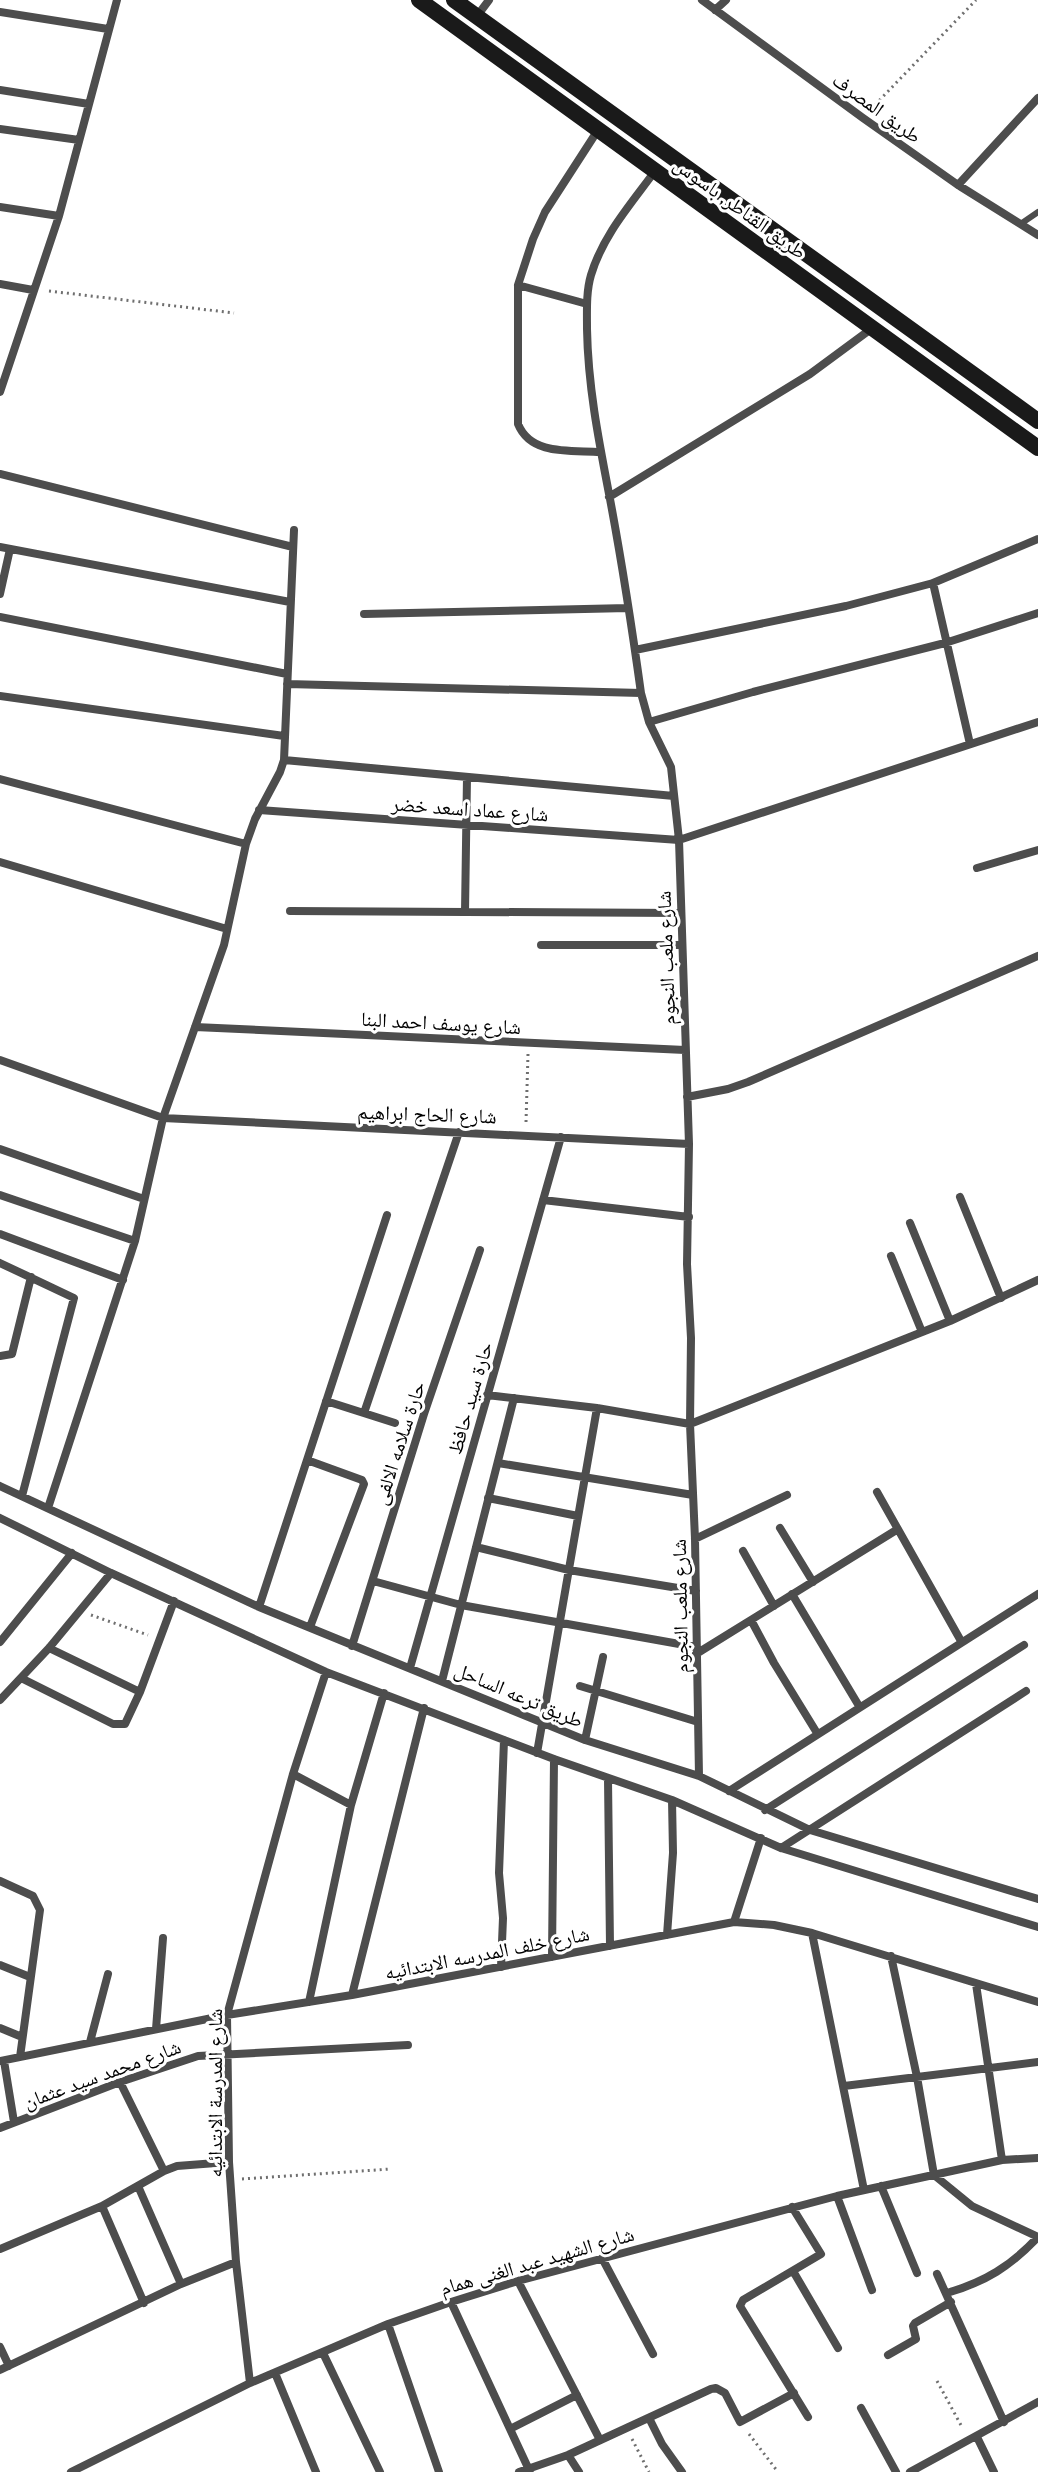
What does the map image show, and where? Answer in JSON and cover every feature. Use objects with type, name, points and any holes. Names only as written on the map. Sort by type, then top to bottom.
[{"type":"main road","name":"طريق القناطر, باسوس","points":[[419,0],[1038,448]]},
{"type":"main road","name":"طريق القناطر, باسوس","points":[[454,0],[1038,421]]},
{"type":"street","points":[[0,392],[2,378],[59,216],[117,0]]},
{"type":"street","points":[[477,16],[489,0]]},
{"type":"street","name":"طريق المصرف","points":[[702,0],[958,185],[1038,235]]},
{"type":"street","points":[[715,10],[726,0]]},
{"type":"street","points":[[0,12],[108,29]]},
{"type":"street","points":[[0,90],[89,104]]},
{"type":"street","points":[[958,185],[1038,98]]},
{"type":"street","points":[[0,129],[79,140]]},
{"type":"street","points":[[598,129],[545,212],[518,285],[518,424],[529,442],[542,447],[600,452]]},
{"type":"street","name":"شارع ملعب النجوم","points":[[656,170],[599,253],[590,278],[587,304],[589,369],[600,452],[641,693],[649,722],[671,767],[679,840],[689,1144],[690,1424],[699,1776]]},
{"type":"street","points":[[0,207],[59,216]]},
{"type":"street","points":[[0,284],[33,290]]},
{"type":"street","points":[[518,285],[587,304]]},
{"type":"street","points":[[609,497],[810,374],[871,329]]},
{"type":"street","points":[[0,474],[293,547]]},
{"type":"street","points":[[48,1508],[135,1241],[163,1118],[224,945],[246,844],[284,760],[294,530]]},
{"type":"street","points":[[635,650],[846,606],[933,583],[1038,539]]},
{"type":"street","points":[[0,594],[5,548],[290,602]]},
{"type":"street","points":[[933,583],[970,744]]},
{"type":"street","points":[[364,614],[628,608]]},
{"type":"street","points":[[649,722],[945,643],[1038,613]]},
{"type":"street","points":[[0,617],[287,674]]},
{"type":"street","points":[[287,684],[641,693]]},
{"type":"street","points":[[0,696],[284,736]]},
{"type":"street","points":[[679,840],[1038,722]]},
{"type":"street","points":[[284,760],[674,796]]},
{"type":"street","points":[[465,912],[467,777]]},
{"type":"street","points":[[0,779],[246,844]]},
{"type":"street","name":"شارع عماد اسعد خضر","points":[[259,810],[679,840]]},
{"type":"street","points":[[977,868],[1038,850]]},
{"type":"street","points":[[0,862],[227,929]]},
{"type":"street","points":[[290,911],[680,913]]},
{"type":"street","points":[[541,945],[681,945]]},
{"type":"street","points":[[687,1097],[748,1082],[1038,956]]},
{"type":"street","name":"شارع يوسف احمد البنا","points":[[195,1027],[685,1050]]},
{"type":"street","name":"شارع الحاج ابراهيم","points":[[0,1060],[163,1118],[689,1144]]},
{"type":"street","points":[[364,1413],[459,1132]]},
{"type":"street","name":"حارة سيد حافظ","points":[[410,1668],[561,1137]]},
{"type":"street","points":[[0,1149],[144,1199]]},
{"type":"street","points":[[0,1195],[135,1241]]},
{"type":"street","points":[[960,1197],[1001,1298]]},
{"type":"street","points":[[543,1200],[689,1217]]},
{"type":"street","points":[[259,1607],[387,1215]]},
{"type":"street","points":[[910,1223],[950,1321]]},
{"type":"street","points":[[0,1234],[123,1280]]},
{"type":"street","name":"حارة سلامه الالفى","points":[[352,1646],[424,1414],[480,1250]]},
{"type":"street","points":[[891,1256],[922,1332]]},
{"type":"street","points":[[0,1263],[74,1298],[22,1496]]},
{"type":"street","points":[[0,1356],[12,1354],[31,1277]]},
{"type":"street","points":[[487,1395],[597,1408],[690,1424],[950,1321],[1038,1280]]},
{"type":"street","points":[[442,1681],[514,1398]]},
{"type":"street","points":[[326,1401],[395,1423]]},
{"type":"street","points":[[537,1753],[597,1408]]},
{"type":"street","points":[[307,1460],[364,1481],[310,1627]]},
{"type":"street","points":[[498,1463],[693,1495]]},
{"type":"street","name":"طريق ترعه الساحل","points":[[0,1486],[259,1607],[585,1740],[699,1776],[810,1830],[1038,1899]]},
{"type":"street","points":[[877,1492],[961,1641]]},
{"type":"street","points":[[695,1539],[787,1495]]},
{"type":"street","points":[[488,1498],[578,1516]]},
{"type":"street","points":[[0,1518],[326,1672],[537,1753],[672,1800],[781,1848],[1038,1927]]},
{"type":"street","points":[[780,1528],[813,1582]]},
{"type":"street","points":[[373,1581],[461,1605],[696,1650],[751,1620],[898,1529]]},
{"type":"street","points":[[476,1547],[569,1570],[696,1591]]},
{"type":"street","points":[[743,1551],[774,1606]]},
{"type":"street","points":[[0,1642],[72,1553]]},
{"type":"street","points":[[0,1700],[4,1690],[21,1678],[49,1648],[111,1573]]},
{"type":"street","points":[[792,1594],[859,1706]]},
{"type":"street","points":[[729,1791],[1038,1594]]},
{"type":"street","points":[[21,1678],[113,1724],[121,1725],[128,1720],[140,1692],[174,1601]]},
{"type":"street","points":[[751,1620],[817,1733]]},
{"type":"street","points":[[765,1810],[1024,1645]]},
{"type":"street","points":[[49,1648],[140,1692]]},
{"type":"street","points":[[585,1740],[603,1657]]},
{"type":"street","name":"شارع المدرسة الابتدائيه","points":[[250,2383],[230,2179],[227,2015],[293,1774],[326,1672]]},
{"type":"street","points":[[580,1686],[698,1722]]},
{"type":"street","points":[[781,1848],[1026,1691]]},
{"type":"street","points":[[309,2002],[351,1805],[384,1693]]},
{"type":"street","points":[[352,1995],[424,1708]]},
{"type":"street","points":[[501,1967],[503,1918],[499,1858],[504,1740]]},
{"type":"street","points":[[552,1957],[554,1759]]},
{"type":"street","points":[[293,1774],[351,1805]]},
{"type":"street","points":[[608,1779],[610,1946]]},
{"type":"street","points":[[667,1935],[673,1853],[672,1800]]},
{"type":"street","points":[[734,1922],[761,1838]]},
{"type":"street","points":[[0,1881],[33,1896],[39,1905],[20,2057]]},
{"type":"street","name":"شارع خلف المدرسه الابتدائيه","points":[[2,2061],[227,2015],[352,1995],[734,1922],[774,1925],[812,1933],[1038,2002]]},
{"type":"street","points":[[812,1933],[864,2190]]},
{"type":"street","points":[[156,2029],[163,1938]]},
{"type":"street","points":[[888,2355],[916,2339],[914,2324],[949,2298],[997,2274],[1038,2237],[972,2206],[934,2175],[891,1956]]},
{"type":"street","points":[[0,1965],[30,1977]]},
{"type":"street","points":[[90,2042],[108,1974]]},
{"type":"street","points":[[976,1984],[1002,2160]]},
{"type":"street","points":[[0,2028],[22,2037]]},
{"type":"street","name":"شارع محمد سيد عثمان","points":[[0,2128],[198,2056],[408,2045]]},
{"type":"street","points":[[2,2061],[14,2122]]},
{"type":"street","points":[[844,2086],[1038,2062]]},
{"type":"street","points":[[120,2082],[164,2171]]},
{"type":"street","name":"شارع الشهيد عبد الغنى همام","points":[[71,2472],[250,2383],[388,2324],[451,2302],[792,2207],[1002,2160],[1038,2158]]},
{"type":"street","points":[[0,2249],[102,2206],[177,2166],[229,2162]]},
{"type":"street","points":[[138,2186],[181,2284]]},
{"type":"street","points":[[881,2186],[917,2273]]},
{"type":"street","points":[[837,2196],[872,2290]]},
{"type":"street","points":[[102,2206],[144,2303]]},
{"type":"street","points":[[792,2207],[821,2252],[743,2300],[740,2306],[808,2417]]},
{"type":"street","points":[[602,2258],[653,2354]]},
{"type":"street","points":[[0,2347],[4,2368],[181,2284],[236,2262]]},
{"type":"street","points":[[793,2271],[838,2348]]},
{"type":"street","points":[[937,2274],[1004,2422]]},
{"type":"street","points":[[518,2281],[600,2440]]},
{"type":"street","points":[[451,2302],[510,2429],[526,2471],[716,2388],[725,2393],[740,2422],[794,2393]]},
{"type":"street","points":[[388,2324],[439,2472]]},
{"type":"street","points":[[323,2353],[380,2472]]},
{"type":"street","points":[[275,2373],[316,2472]]},
{"type":"street","points":[[510,2429],[577,2395]]},
{"type":"street","points":[[910,2472],[925,2469],[1038,2402]]},
{"type":"street","points":[[861,2408],[896,2472]]},
{"type":"street","points":[[649,2418],[662,2444],[682,2472]]},
{"type":"street","points":[[973,2439],[994,2472]]},
{"type":"street","points":[[568,2455],[579,2472]]},
{"type":"lane","points":[[1022,223],[1038,212]]},
{"type":"path","points":[[863,118],[976,0]]},
{"type":"path","points":[[33,290],[234,313]]},
{"type":"path","points":[[526,1134],[528,1043]]},
{"type":"path","points":[[80,1611],[160,1639]]},
{"type":"path","points":[[230,2179],[391,2169]]},
{"type":"path","points":[[937,2381],[973,2439]]},
{"type":"path","points":[[740,2422],[778,2472]]},
{"type":"path","points":[[626,2428],[649,2472]]}]
